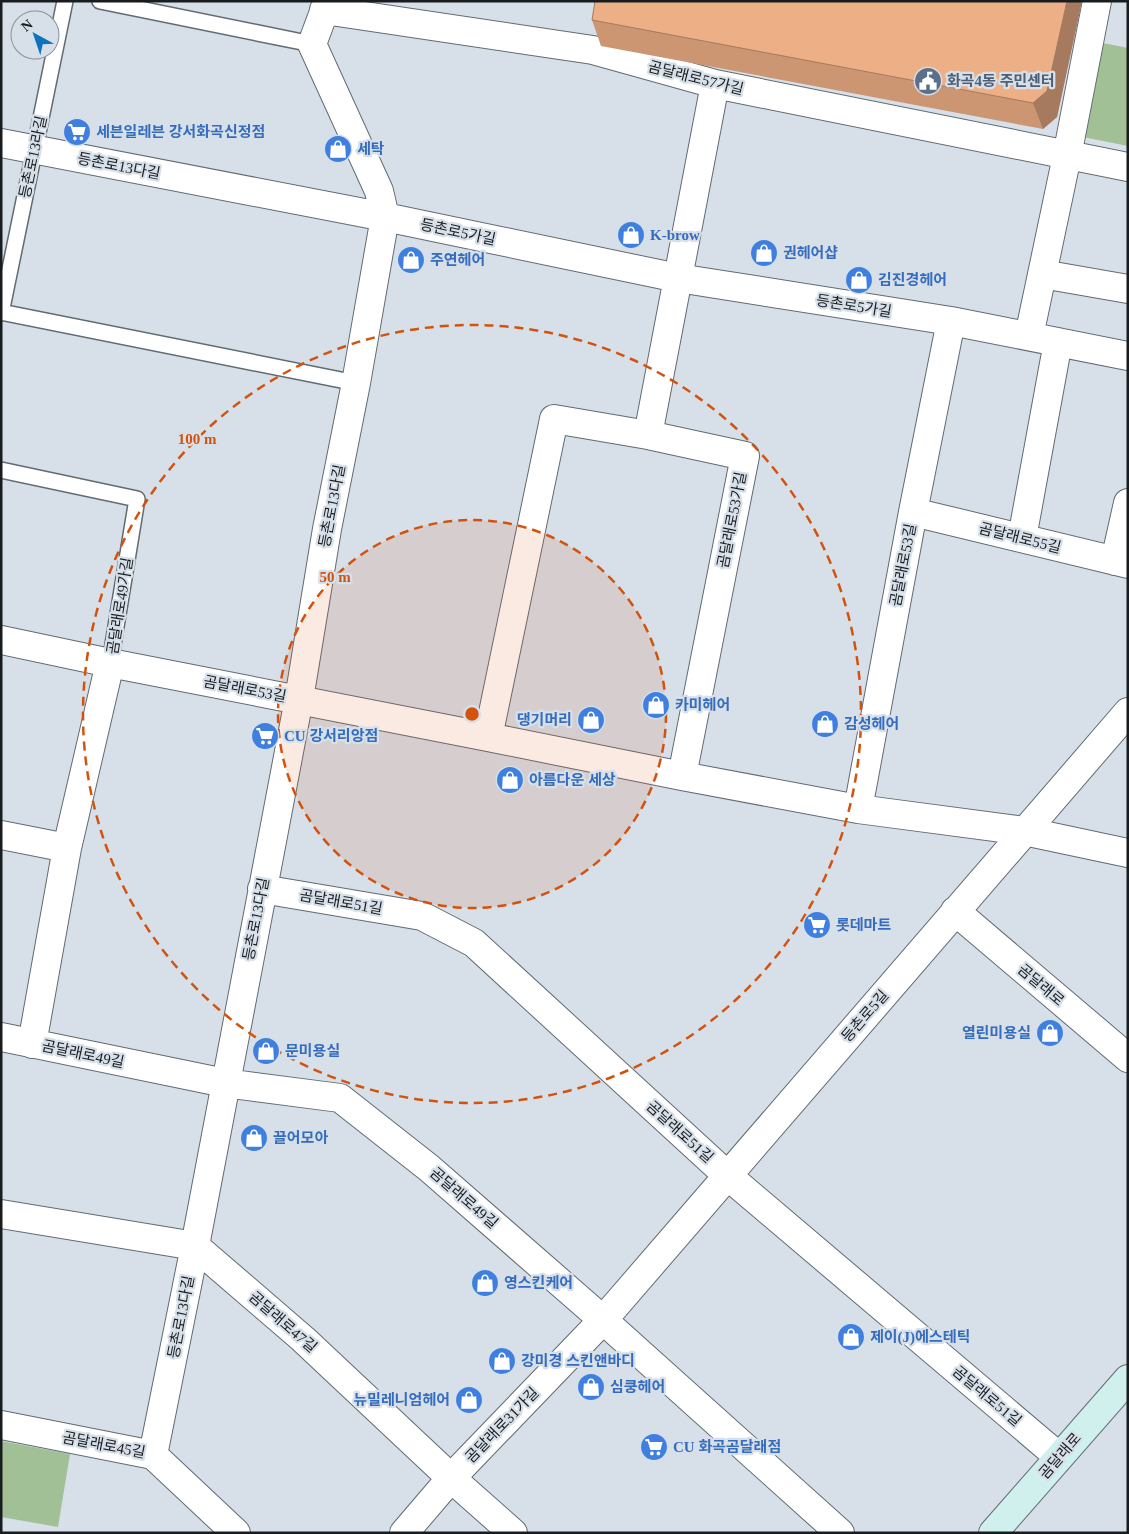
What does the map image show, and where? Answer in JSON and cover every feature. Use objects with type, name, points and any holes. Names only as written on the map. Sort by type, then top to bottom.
[{"type":"street","points":[[1029,336],[1097,1]]},
{"type":"street","points":[[312,44],[326,6]]},
{"type":"street","name":"곰달래로57가길","points":[[326,6],[595,39],[715,84],[1128,167]]},
{"type":"street","name":"등촌로13다길","points":[[153,1455],[195,1246],[299,699],[385,217],[379,191],[312,44]]},
{"type":"street","points":[[648,435],[715,84]]},
{"type":"street","name":"등촌로13다길","points":[[1,143],[385,217]]},
{"type":"street","name":"등촌로5가길","points":[[385,217],[678,278],[951,321],[1128,356]]},
{"type":"street","points":[[1042,274],[1128,289]]},
{"type":"street","name":"곰달래로53길","points":[[858,809],[912,512],[951,321]]},
{"type":"street","points":[[1022,538],[1058,342]]},
{"type":"street","name":"곰달래로53가길","points":[[488,737],[554,419],[648,435],[745,456],[682,776]]},
{"type":"street","points":[[1122,562],[1128,503]]},
{"type":"street","name":"곰달래로55길","points":[[912,512],[1122,562]]},
{"type":"street","name":"곰달래로53길","points":[[1,640],[682,776],[858,809],[1024,831],[1128,853]]},
{"type":"street","name":"곰달래로49가길","points":[[32,1044],[67,848],[110,663]]},
{"type":"street","name":"등촌로5길","points":[[603,1320],[1128,712]]},
{"type":"street","points":[[1,835],[67,848]]},
{"type":"street","name":"곰달래로51길","points":[[262,889],[422,916],[474,943],[728,1176],[1059,1457]]},
{"type":"street","name":"곰달래로","points":[[955,911],[1128,1058]]},
{"type":"street","name":"곰달래로49길","points":[[1,1037],[225,1083],[340,1098],[429,1168],[603,1320],[840,1533]]},
{"type":"street","points":[[1,1214],[195,1246]]},
{"type":"street","name":"곰달래로47길","points":[[195,1246],[303,1339],[513,1533]]},
{"type":"street","name":"곰달래로31가길","points":[[404,1533],[452,1478],[603,1320]]},
{"type":"street","name":"곰달래로","points":[[993,1533],[1128,1379]]},
{"type":"street","name":"곰달래로45길","points":[[1,1425],[153,1455],[236,1533]]},
{"type":"lane","name":"등촌로13라길","points":[[1,312],[65,1]]},
{"type":"lane","points":[[100,1],[312,44]]},
{"type":"lane","points":[[1,312],[356,383]]},
{"type":"lane","name":"곰달래로49가길","points":[[1,470],[137,499],[110,663]]},
{"type":"green space","points":[[1103,43],[1128,48],[1128,146],[1083,137]]},
{"type":"green space","points":[[1,1441],[70,1454],[58,1527],[1,1517]]},
{"type":"building","name":"화곡4동 주민센터","points":[[595,1],[1067,1],[1047,91],[1033,103],[592,20]]},
{"type":"place","name":"화곡4동 주민센터","points":[[928,81]]},
{"type":"place","name":"세븐일레븐 강서화곡신정점","points":[[77,132]]},
{"type":"place","name":"세탁","points":[[338,149]]},
{"type":"place","name":"K-brow","points":[[631,235]]},
{"type":"place","name":"권헤어샵","points":[[764,253]]},
{"type":"place","name":"주연헤어","points":[[411,260]]},
{"type":"place","name":"김진경헤어","points":[[859,280]]},
{"type":"place","name":"카미헤어","points":[[656,705]]},
{"type":"place","name":"댕기머리","points":[[591,720]]},
{"type":"place","name":"감성헤어","points":[[825,724]]},
{"type":"place","name":"CU 강서리앙점","points":[[265,736]]},
{"type":"place","name":"아름다운 세상","points":[[510,780]]},
{"type":"place","name":"롯데마트","points":[[817,925]]},
{"type":"place","name":"열린미용실","points":[[1050,1033]]},
{"type":"place","name":"문미용실","points":[[266,1051]]},
{"type":"place","name":"끌어모아","points":[[254,1138]]},
{"type":"place","name":"영스킨케어","points":[[485,1283]]},
{"type":"place","name":"제이(J)에스테틱","points":[[851,1337]]},
{"type":"place","name":"강미경 스킨앤바디","points":[[502,1361]]},
{"type":"place","name":"심쿵헤어","points":[[591,1387]]},
{"type":"place","name":"뉴밀레니엄헤어","points":[[469,1400]]},
{"type":"place","name":"CU 화곡곰달래점","points":[[654,1447]]}]
